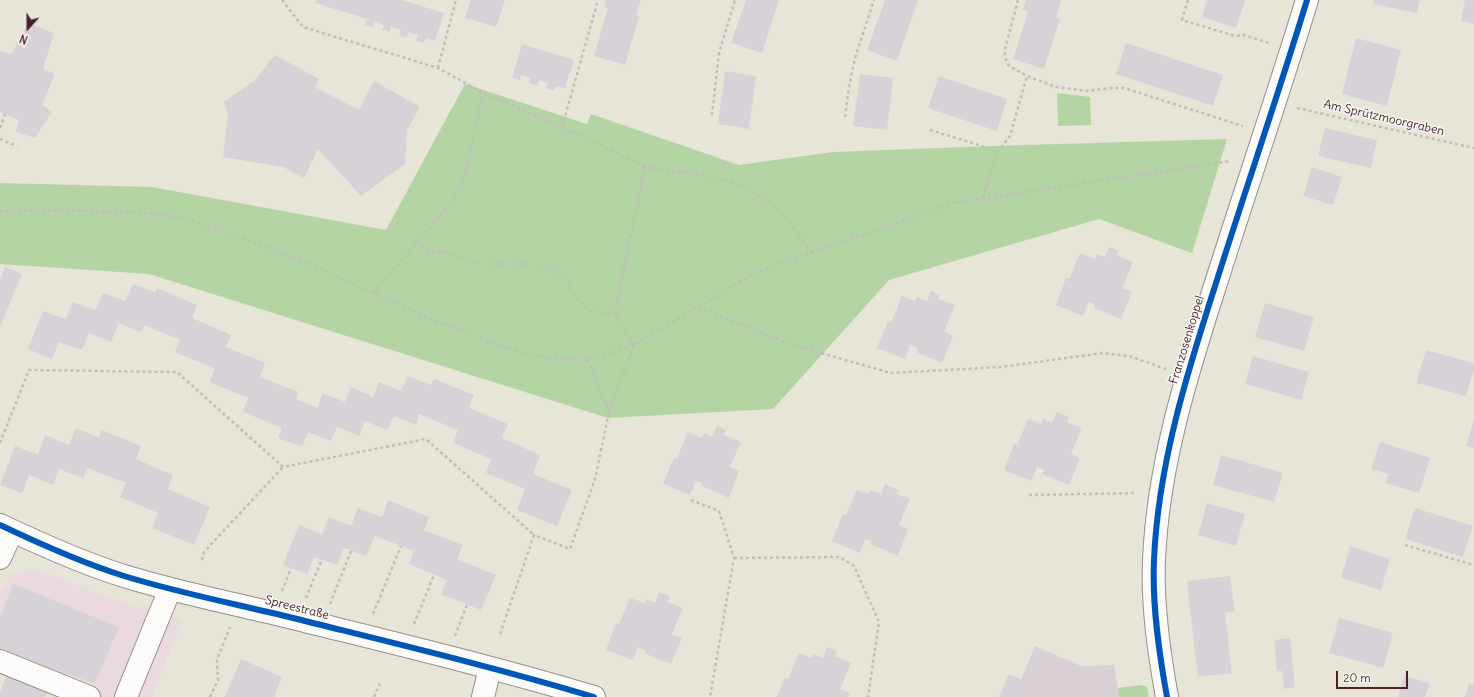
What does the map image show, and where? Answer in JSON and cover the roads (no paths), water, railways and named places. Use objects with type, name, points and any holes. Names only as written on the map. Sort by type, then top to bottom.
[{"type":"street","name":"Franzosenkoppel","points":[[1167,697],[1162,671],[1153,596],[1156,527],[1164,469],[1182,394],[1201,330],[1307,0]]},
{"type":"street","points":[[0,558],[6,528]]},
{"type":"street","name":"Spreestraße","points":[[6,528],[60,552],[122,576],[354,633],[490,668],[594,697]]},
{"type":"street","points":[[126,697],[170,589]]},
{"type":"street","points":[[0,661],[89,697]]},
{"type":"street","points":[[483,697],[490,668]]}]
